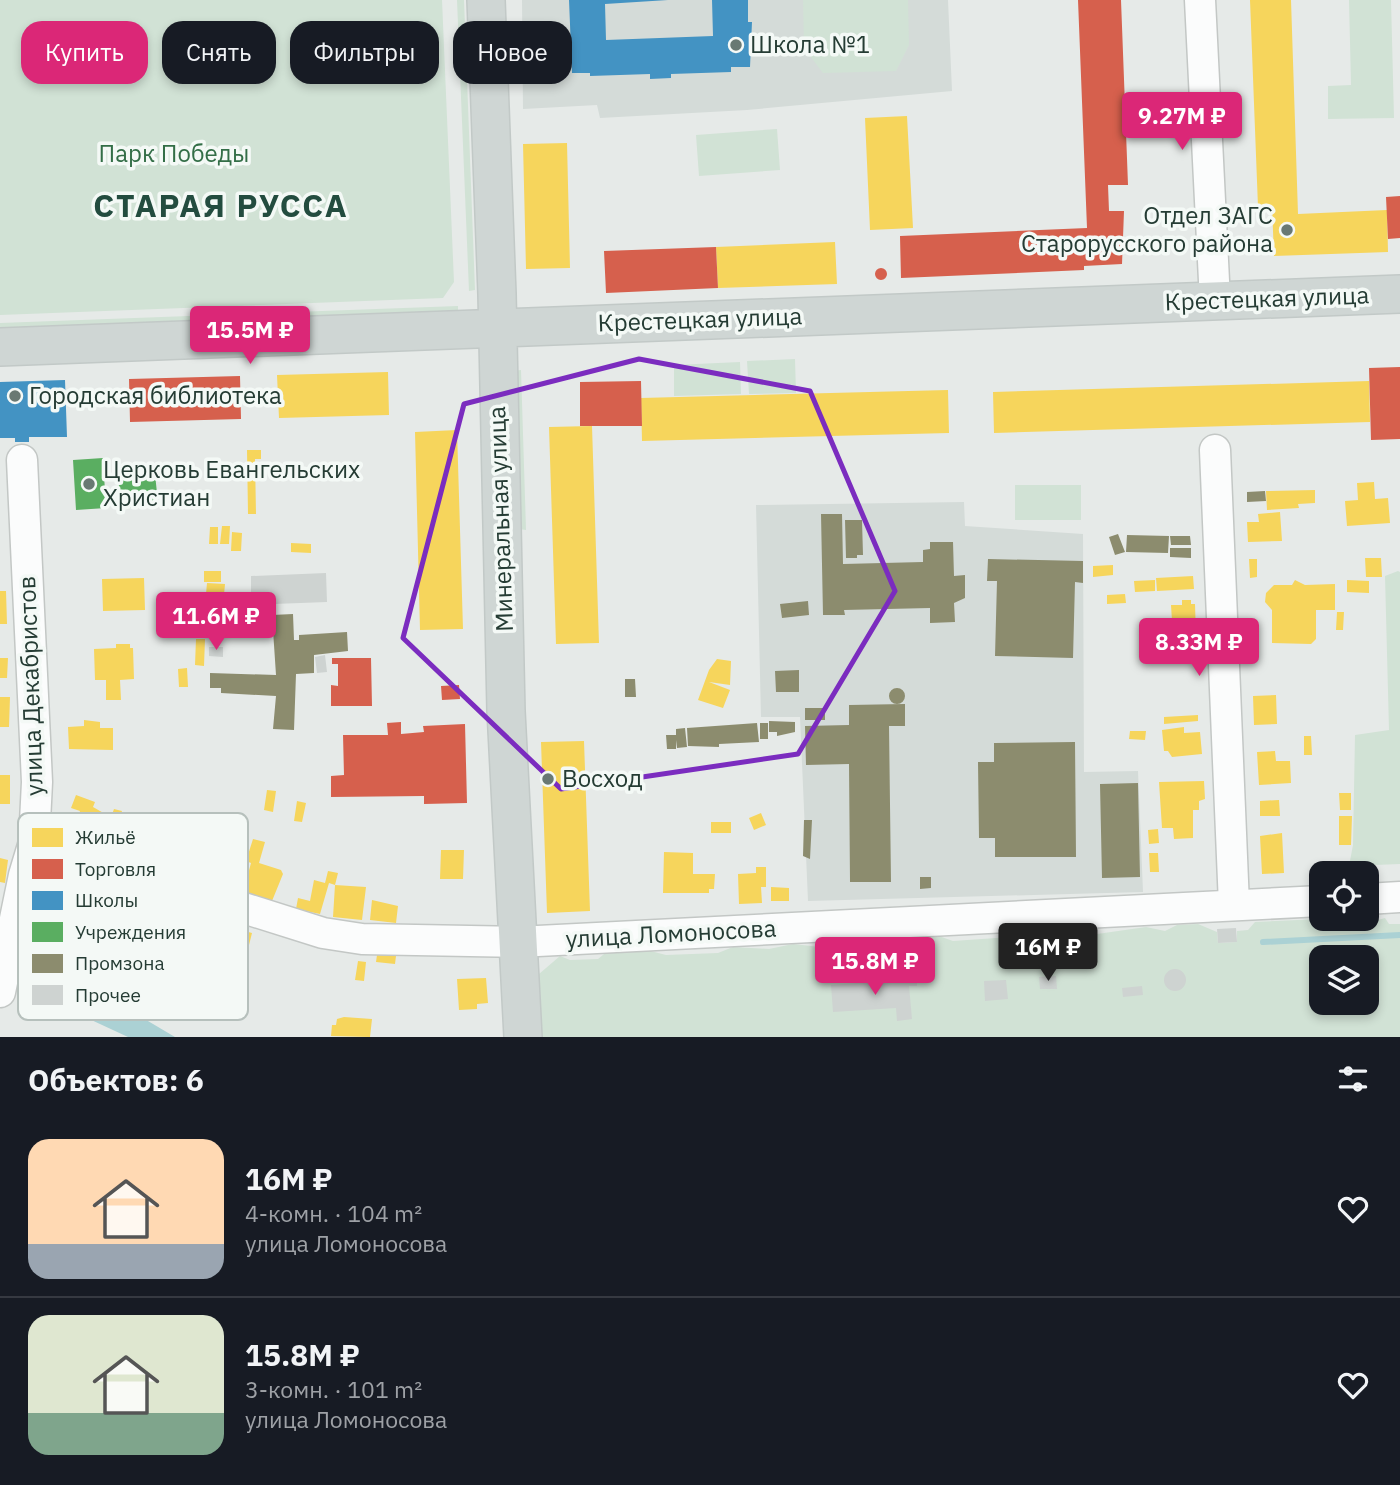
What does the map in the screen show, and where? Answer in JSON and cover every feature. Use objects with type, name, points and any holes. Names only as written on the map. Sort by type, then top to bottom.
[{"type":"main road","name":"Минеральная улица","points":[[486,0],[507,727],[523,1037]]},
{"type":"main road","name":"Крестецкая улица","points":[[0,347],[497,326],[1400,294]]},
{"type":"street","points":[[1200,0],[1215,302]]},
{"type":"street","points":[[1215,450],[1234,905]]},
{"type":"street","name":"улица Декабристов","points":[[22,460],[37,782],[35,813]]},
{"type":"street","points":[[1379,898],[1400,897]]},
{"type":"street","name":"улица Ломоносова","points":[[248,909],[323,933],[362,939],[518,942],[1309,902]]},
{"type":"street","name":"улица Декабристов","points":[[0,992],[18,904]]},
{"type":"highlighted area","points":[[639,359],[810,391],[895,591],[798,754],[561,789],[403,638],[464,404]]},
{"type":"shaded area","name":"Школа №1","points":[[522,0],[948,0],[952,91],[747,110],[600,118],[597,105],[523,109],[523,84],[572,84],[572,21],[522,21]]},
{"type":"shaded area","points":[[964,502],[965,526],[1083,534],[1084,772],[1138,771],[1143,892],[808,901],[800,717],[761,717],[756,505]]},
{"type":"green space","name":"Парк Победы","points":[[0,0],[442,0],[454,282],[443,298],[0,315]]},
{"type":"green space","points":[[457,0],[464,0],[465,21],[458,21]]},
{"type":"green space","points":[[803,0],[908,0],[909,45],[896,71],[823,73],[804,48]]},
{"type":"green space","points":[[1349,0],[1391,0],[1394,118],[1328,119],[1328,86],[1351,85]]},
{"type":"green space","points":[[460,84],[467,84],[475,290],[469,291]]},
{"type":"green space","points":[[777,129],[780,170],[699,176],[696,135]]},
{"type":"green space","points":[[458,306],[458,311],[0,329],[0,323]]},
{"type":"green space","points":[[795,359],[796,393],[749,394],[747,361]]},
{"type":"green space","points":[[740,362],[741,394],[674,396],[674,365]]},
{"type":"green space","points":[[521,370],[526,530],[519,529],[513,371]]},
{"type":"green space","points":[[1015,485],[1081,485],[1081,520],[1015,520]]},
{"type":"green space","points":[[1400,572],[1400,864],[1379,865],[1379,861],[1350,861],[1353,845],[1355,735],[1389,730],[1385,576]]},
{"type":"green space","points":[[1385,918],[1389,924],[1400,924],[1400,1037],[534,1037],[532,980],[560,956],[570,960],[598,959],[609,950],[635,947],[666,955],[718,953],[733,947],[769,949],[793,944],[820,947],[839,943],[847,947],[868,946],[891,939],[936,935],[953,941],[1054,934],[1083,936],[1146,927],[1165,931],[1177,925],[1198,924],[1217,932],[1218,943],[1237,942],[1237,931],[1248,930],[1255,922],[1309,920],[1309,931],[1379,931],[1379,920]]},
{"type":"water","points":[[91,1020],[146,1020],[175,1037],[128,1037]]},
{"type":"building: Жильё","points":[[1250,0],[1291,0],[1298,214],[1387,210],[1388,252],[1274,256],[1272,206],[1258,207]]},
{"type":"building: Жильё","points":[[907,116],[913,228],[870,230],[865,118]]},
{"type":"building: Жильё","points":[[567,143],[570,268],[526,269],[523,144]]},
{"type":"building: Жильё","points":[[835,242],[837,284],[718,288],[716,247]]},
{"type":"building: Жильё","points":[[388,372],[389,415],[279,418],[277,375]]},
{"type":"building: Жильё","points":[[1369,381],[1370,422],[994,433],[993,392]]},
{"type":"building: Жильё","points":[[948,390],[949,433],[642,441],[641,398]]},
{"type":"building: Жильё","points":[[592,426],[599,643],[556,644],[549,427]]},
{"type":"building: Жильё","points":[[457,430],[463,629],[420,630],[415,432]]},
{"type":"building: Жильё","points":[[247,450],[261,450],[261,459],[255,459],[256,514],[248,514]]},
{"type":"building: Жильё","points":[[1374,482],[1375,499],[1388,498],[1390,523],[1347,526],[1345,501],[1358,500],[1357,483]]},
{"type":"building: Жильё","points":[[1315,490],[1315,503],[1298,504],[1299,508],[1267,510],[1266,491]]},
{"type":"building: Жильё","points":[[1280,512],[1282,541],[1248,542],[1247,522],[1259,522],[1258,514]]},
{"type":"building: Жильё","points":[[222,526],[230,526],[229,544],[220,544]]},
{"type":"building: Жильё","points":[[210,527],[218,527],[218,544],[209,544]]},
{"type":"building: Жильё","points":[[232,532],[242,533],[241,551],[231,551]]},
{"type":"building: Жильё","points":[[291,543],[311,544],[311,553],[291,552]]},
{"type":"building: Жильё","points":[[1365,558],[1381,558],[1382,577],[1366,577]]},
{"type":"building: Жильё","points":[[1249,559],[1257,559],[1257,577],[1250,578]]},
{"type":"building: Жильё","points":[[1113,565],[1113,575],[1093,577],[1093,566]]},
{"type":"building: Жильё","points":[[204,571],[221,571],[221,582],[204,582]]},
{"type":"building: Жильё","points":[[1193,576],[1194,589],[1157,591],[1156,578]]},
{"type":"building: Жильё","points":[[144,578],[145,610],[103,611],[102,579]]},
{"type":"building: Жильё","points":[[1155,580],[1155,591],[1135,592],[1134,581]]},
{"type":"building: Жильё","points":[[1295,580],[1305,585],[1335,584],[1335,610],[1316,610],[1316,639],[1311,644],[1272,643],[1272,610],[1265,602],[1266,593],[1274,585],[1292,585]]},
{"type":"building: Жильё","points":[[1347,580],[1369,581],[1369,593],[1347,592]]},
{"type":"building: Жильё","points":[[207,583],[225,584],[223,606],[205,605]]},
{"type":"building: Жильё","points":[[0,591],[6,591],[7,624],[0,624]]},
{"type":"building: Жильё","points":[[1125,594],[1126,603],[1107,604],[1107,595]]},
{"type":"building: Жильё","points":[[1182,600],[1191,600],[1191,604],[1195,604],[1196,636],[1173,637],[1171,605],[1182,605]]},
{"type":"building: Жильё","points":[[206,606],[224,607],[224,618],[206,617]]},
{"type":"building: Жильё","points":[[1337,612],[1344,612],[1343,630],[1336,630]]},
{"type":"building: Жильё","points":[[196,639],[205,639],[204,666],[195,665]]},
{"type":"building: Жильё","points":[[116,644],[130,644],[130,648],[133,648],[134,679],[120,680],[121,700],[106,700],[106,680],[95,680],[94,649],[116,648]]},
{"type":"building: Жильё","points":[[0,658],[8,658],[7,678],[0,678]]},
{"type":"building: Жильё","points":[[717,659],[731,661],[730,685],[709,682],[730,690],[723,708],[698,700],[709,670]]},
{"type":"building: Жильё","points":[[187,668],[188,687],[179,687],[178,669]]},
{"type":"building: Жильё","points":[[1276,695],[1277,724],[1254,725],[1253,696]]},
{"type":"building: Жильё","points":[[0,697],[10,697],[9,727],[0,727]]},
{"type":"building: Жильё","points":[[1198,715],[1198,721],[1164,724],[1164,717]]},
{"type":"building: Жильё","points":[[84,720],[100,722],[100,728],[113,728],[113,750],[69,749],[68,727],[84,726]]},
{"type":"building: Жильё","points":[[1184,727],[1184,733],[1200,732],[1202,754],[1172,757],[1168,751],[1164,751],[1162,730]]},
{"type":"building: Жильё","points":[[1130,731],[1146,731],[1145,740],[1129,739]]},
{"type":"building: Жильё","points":[[1304,736],[1311,736],[1312,755],[1304,755]]},
{"type":"building: Жильё","points":[[584,741],[590,911],[547,913],[541,742]]},
{"type":"building: Жильё","points":[[1275,751],[1276,761],[1290,761],[1291,783],[1259,785],[1257,752]]},
{"type":"building: Жильё","points":[[0,775],[10,775],[10,804],[0,804]]},
{"type":"building: Жильё","points":[[1204,781],[1205,799],[1199,801],[1199,810],[1193,810],[1193,838],[1174,839],[1173,828],[1162,828],[1159,782]]},
{"type":"building: Жильё","points":[[267,790],[276,791],[273,812],[264,810]]},
{"type":"building: Жильё","points":[[1339,793],[1351,793],[1351,810],[1340,810]]},
{"type":"building: Жильё","points":[[76,795],[95,802],[93,807],[104,813],[79,813],[71,808]]},
{"type":"building: Жильё","points":[[1279,800],[1280,816],[1260,816],[1260,801]]},
{"type":"building: Жильё","points":[[297,801],[306,803],[302,822],[294,821]]},
{"type":"building: Жильё","points":[[761,813],[766,825],[754,830],[749,818]]},
{"type":"building: Жильё","points":[[1339,816],[1352,816],[1351,845],[1339,845]]},
{"type":"building: Жильё","points":[[711,822],[731,822],[731,833],[711,833]]},
{"type":"building: Жильё","points":[[1158,829],[1159,843],[1149,844],[1148,830]]},
{"type":"building: Жильё","points":[[1282,833],[1284,873],[1262,874],[1260,836]]},
{"type":"building: Жильё","points":[[253,839],[265,842],[259,863],[281,870],[283,874],[272,901],[248,894],[251,863],[248,862]]},
{"type":"building: Жильё","points":[[441,850],[464,850],[463,879],[440,879]]},
{"type":"building: Жильё","points":[[664,852],[693,853],[693,874],[715,874],[714,889],[709,889],[709,893],[663,893]]},
{"type":"building: Жильё","points":[[1149,853],[1158,853],[1159,872],[1150,872]]},
{"type":"building: Жильё","points":[[0,858],[8,860],[5,883],[0,882]]},
{"type":"building: Жильё","points":[[756,867],[766,867],[766,887],[761,887],[762,903],[739,904],[738,874],[756,873]]},
{"type":"building: Жильё","points":[[328,871],[338,873],[335,885],[329,883],[320,914],[296,909],[298,898],[310,901],[314,880],[325,883]]},
{"type":"building: Жильё","points":[[335,885],[366,887],[362,920],[333,917]]},
{"type":"building: Жильё","points":[[771,887],[789,888],[789,901],[771,901]]},
{"type":"building: Жильё","points":[[372,900],[398,906],[396,923],[370,920]]},
{"type":"building: Жильё","points":[[248,932],[252,933],[248,949]]},
{"type":"building: Жильё","points":[[377,955],[396,956],[395,964],[376,962]]},
{"type":"building: Жильё","points":[[358,961],[366,962],[364,981],[355,980]]},
{"type":"building: Жильё","points":[[486,978],[488,1003],[477,1004],[477,1009],[459,1010],[457,979]]},
{"type":"building: Жильё","points":[[337,1019],[372,1019],[370,1037],[331,1036],[332,1025],[336,1025]]},
{"type":"building: Торговля","points":[[1078,0],[1121,0],[1128,185],[1108,185],[1109,211],[1124,211],[1122,264],[1084,266],[1084,270],[901,278],[900,236],[1087,228]]},
{"type":"building: Торговля","points":[[1400,196],[1400,238],[1388,239],[1386,197]]},
{"type":"building: Торговля","points":[[716,247],[718,288],[606,293],[604,251]]},
{"type":"building: Торговля","points":[[876,269],[886,269],[886,279],[876,279]]},
{"type":"building: Торговля","points":[[1400,367],[1400,439],[1371,440],[1369,368]]},
{"type":"building: Торговля","points":[[240,376],[241,419],[130,422],[129,379]]},
{"type":"building: Торговля","points":[[641,381],[642,426],[580,426],[580,382]]},
{"type":"building: Торговля","points":[[332,658],[371,658],[372,706],[331,706],[331,685],[338,686],[338,664],[332,664]]},
{"type":"building: Торговля","points":[[459,685],[460,699],[442,700],[441,686]]},
{"type":"building: Торговля","points":[[401,722],[401,734],[424,732],[423,726],[465,724],[467,803],[424,804],[424,796],[331,797],[331,776],[344,775],[343,735],[388,735],[387,723]]},
{"type":"building: Школы","points":[[569,0],[668,0],[605,4],[606,40],[713,36],[712,0],[748,0],[748,22],[752,22],[750,67],[731,67],[731,72],[671,74],[671,78],[650,79],[650,74],[590,76],[590,73],[572,73],[572,21],[570,21]]},
{"type":"building: Школы","points":[[65,380],[67,437],[29,437],[29,442],[0,438],[0,382]]},
{"type":"building: Учреждения","name":"Церковь Евангельских Христиан","points":[[103,458],[106,508],[76,510],[73,460]]},
{"type":"building: Учреждения","points":[[155,474],[157,493],[120,496],[118,477]]},
{"type":"building: Учреждения","points":[[157,497],[158,506],[124,508],[124,500]]},
{"type":"building: Промзона","points":[[1265,491],[1266,501],[1247,502],[1247,492]]},
{"type":"building: Промзона","points":[[821,514],[842,514],[843,564],[923,562],[923,550],[930,549],[930,542],[953,542],[954,576],[965,575],[965,598],[954,603],[955,622],[930,623],[930,608],[844,610],[845,615],[823,615]]},
{"type":"building: Промзона","points":[[845,520],[862,520],[863,555],[857,555],[857,558],[846,558]]},
{"type":"building: Промзона","points":[[1118,534],[1125,552],[1115,555],[1109,537]]},
{"type":"building: Промзона","points":[[1127,535],[1169,536],[1168,553],[1126,552]]},
{"type":"building: Промзона","points":[[1170,536],[1190,536],[1191,545],[1171,545]]},
{"type":"building: Промзона","points":[[1170,548],[1191,548],[1191,558],[1170,557]]},
{"type":"building: Промзона","points":[[988,559],[1083,561],[1083,583],[1075,582],[1073,658],[995,656],[997,581],[987,581]]},
{"type":"building: Промзона","points":[[808,601],[809,615],[782,618],[780,604]]},
{"type":"building: Промзона","points":[[293,614],[294,640],[299,640],[299,635],[347,632],[348,651],[314,655],[314,673],[296,674],[294,730],[273,729],[276,696],[221,693],[221,688],[210,688],[210,673],[276,675],[272,615]]},
{"type":"building: Промзона","points":[[799,670],[799,692],[776,692],[775,671]]},
{"type":"building: Промзона","points":[[625,679],[635,679],[636,697],[625,697]]},
{"type":"building: Промзона","points":[[894,688],[900,688],[905,696],[903,702],[894,704],[889,699],[889,693]]},
{"type":"building: Промзона","points":[[905,704],[905,726],[889,726],[891,882],[850,882],[849,764],[806,765],[805,726],[849,725],[849,705]]},
{"type":"building: Промзона","points":[[805,708],[825,708],[825,720],[805,720]]},
{"type":"building: Промзона","points":[[769,721],[795,722],[795,732],[777,736],[777,732],[769,732]]},
{"type":"building: Промзона","points":[[757,723],[759,742],[719,744],[719,747],[688,746],[687,728]]},
{"type":"building: Промзона","points":[[760,723],[768,723],[768,739],[760,739]]},
{"type":"building: Промзона","points":[[685,728],[687,747],[677,748],[676,740],[676,749],[667,749],[666,735],[676,735],[676,729]]},
{"type":"building: Промзона","points":[[1075,742],[1076,857],[995,857],[995,838],[979,838],[978,762],[994,762],[994,743]]},
{"type":"building: Промзона","points":[[1138,783],[1140,877],[1102,878],[1100,784]]},
{"type":"building: Промзона","points":[[804,820],[812,820],[810,859],[803,856]]},
{"type":"building: Промзона","points":[[920,877],[931,877],[931,888],[920,889]]},
{"type":"building: Прочее","points":[[326,573],[327,602],[245,605],[245,595],[251,594],[251,576]]},
{"type":"building: Прочее","points":[[206,619],[225,620],[224,629],[206,628]]},
{"type":"building: Прочее","points":[[209,647],[223,647],[223,657],[209,656]]},
{"type":"building: Прочее","points":[[325,655],[327,672],[317,673],[315,657]]},
{"type":"building: Прочее","points":[[1236,928],[1237,942],[1218,943],[1217,929]]},
{"type":"building: Прочее","points":[[1171,969],[1179,969],[1186,976],[1186,984],[1179,991],[1171,991],[1164,984],[1164,976]]},
{"type":"building: Прочее","points":[[910,976],[917,976],[917,986],[909,986],[912,1019],[897,1021],[896,1008],[833,1012],[831,985],[910,979]]},
{"type":"building: Прочее","points":[[1056,976],[1057,989],[1040,989],[1039,977]]},
{"type":"building: Прочее","points":[[1006,980],[1008,999],[985,1001],[984,981]]},
{"type":"building: Прочее","points":[[1142,986],[1143,995],[1123,997],[1122,988]]},
{"type":"waterway","points":[[1263,942],[1400,935]]},
{"type":"place","name":"Школа №1","points":[[736,45]]},
{"type":"place","name":"Отдел ЗАГС Старорусского района","points":[[1287,230]]},
{"type":"place","name":"Городская библиотека","points":[[15,396]]},
{"type":"place","name":"Церковь Евангельских Христиан","points":[[89,484]]},
{"type":"place","name":"Восход","points":[[548,779]]},
{"type":"district","name":"СТАРАЯ РУССА","points":[[221,206]]}]
